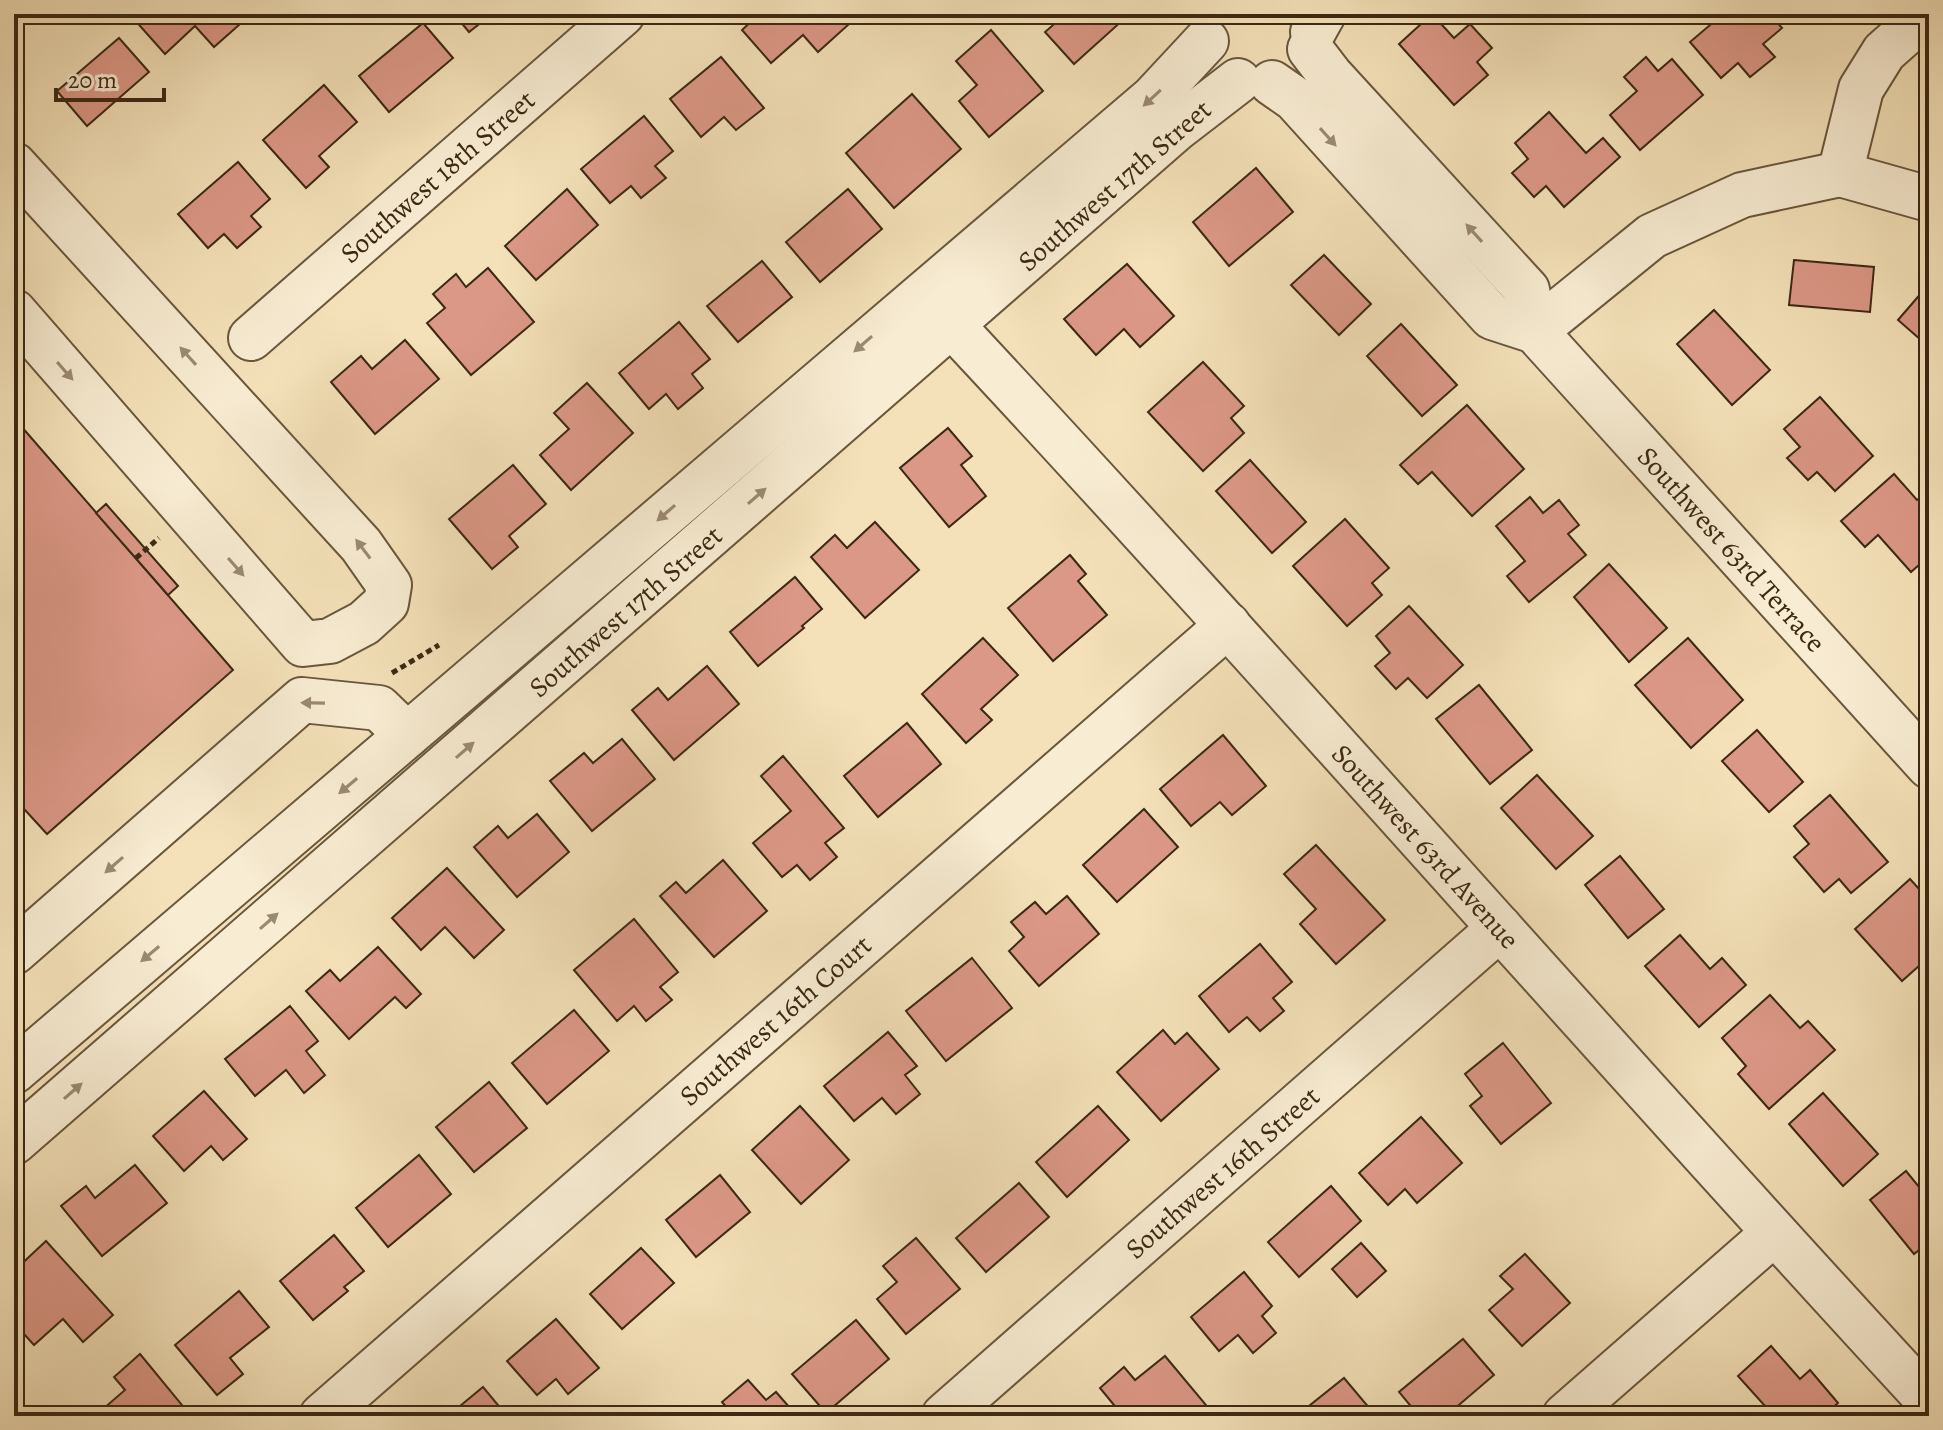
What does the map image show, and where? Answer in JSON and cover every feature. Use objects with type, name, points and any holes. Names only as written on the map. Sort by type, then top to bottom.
[{"type":"street","name":"Southwest 18th Street","points":[[251,338],[622,14]]},
{"type":"street","points":[[1840,174],[1861,89],[1884,52],[1927,14]]},
{"type":"street","name":"Southwest 63rd Terrace","points":[[1205,23],[1212,57],[1223,72],[1295,99],[1492,317],[1535,331],[1929,766]]},
{"type":"street","name":"Southwest 17th Street","points":[[14,1071],[1153,98],[1205,23]]},
{"type":"street","points":[[1314,27],[1330,75],[1527,290],[1535,331],[1652,236],[1742,195],[1840,174],[1929,199]]},
{"type":"street","name":"Southwest 17th Street","points":[[20,1124],[508,713],[1177,128],[1255,82],[1295,70],[1314,27]]},
{"type":"street","points":[[14,165],[361,545],[389,585],[386,603],[364,623],[330,641],[303,644],[14,312]]},
{"type":"street","name":"Southwest 63rd Avenue","points":[[922,293],[1228,625],[1774,1233],[1929,1401]]},
{"type":"street","name":"Southwest 16th Court","points":[[322,1416],[1228,625]]},
{"type":"street","points":[[476,676],[508,713]]},
{"type":"street","points":[[14,952],[302,700],[379,708],[407,735]]},
{"type":"street","name":"Southwest 16th Street","points":[[944,1416],[1500,928]]},
{"type":"street","points":[[1565,1416],[1774,1233]]},
{"type":"path","points":[[136,558],[166,532]]},
{"type":"building","points":[[138,14],[245,14],[248,17],[214,47],[195,26],[165,54],[133,18]]},
{"type":"building","points":[[454,14],[492,14],[469,32]]},
{"type":"building","points":[[759,14],[839,14],[848,25],[818,52],[803,35],[771,63],[742,30]]},
{"type":"building","points":[[1055,14],[1118,14],[1123,20],[1074,64],[1045,32],[1060,19]]},
{"type":"building","points":[[1432,14],[1454,38],[1470,24],[1492,48],[1477,62],[1488,75],[1454,105],[1399,44]]},
{"type":"building","points":[[1723,14],[1770,14],[1782,28],[1763,44],[1775,57],[1750,77],[1738,63],[1721,78],[1690,42]]},
{"type":"building","points":[[423,23],[453,58],[389,112],[359,76]]},
{"type":"building","points":[[991,30],[1043,91],[989,137],[959,101],[977,85],[956,61]]},
{"type":"building","points":[[119,38],[149,72],[87,126],[57,91]]},
{"type":"building","points":[[721,57],[764,108],[736,130],[724,117],[701,137],[670,99]]},
{"type":"building","points":[[1646,57],[1658,71],[1672,59],[1703,95],[1640,150],[1610,115],[1637,91],[1624,77]]},
{"type":"building","points":[[324,85],[357,122],[319,156],[329,167],[306,188],[263,140]]},
{"type":"building","points":[[912,94],[961,149],[894,208],[846,153]]},
{"type":"building","points":[[1549,112],[1586,153],[1603,138],[1620,157],[1564,207],[1546,186],[1534,197],[1512,173],[1528,159],[1515,143]]},
{"type":"building","points":[[644,116],[673,151],[655,166],[666,178],[641,198],[631,186],[610,203],[581,169]]},
{"type":"building","points":[[238,162],[270,199],[251,216],[261,227],[237,248],[224,234],[208,248],[178,214]]},
{"type":"building","points":[[1256,168],[1293,212],[1229,266],[1193,222]]},
{"type":"building","points":[[567,189],[598,225],[536,280],[505,246]]},
{"type":"building","points":[[848,189],[882,229],[820,282],[786,242]]},
{"type":"building","points":[[1324,255],[1371,304],[1339,335],[1291,285]]},
{"type":"building","points":[[1794,260],[1874,267],[1870,312],[1789,305]]},
{"type":"building","points":[[762,261],[792,297],[738,342],[707,306]]},
{"type":"building","points":[[1127,264],[1174,316],[1140,347],[1124,329],[1096,355],[1064,319]]},
{"type":"building","points":[[488,268],[534,322],[471,375],[427,323],[445,308],[433,294],[456,274],[466,287]]},
{"type":"building","points":[[1929,284],[1929,347],[1898,320]]},
{"type":"building","points":[[1714,310],[1770,370],[1732,405],[1677,344]]},
{"type":"building","points":[[679,322],[710,359],[692,374],[703,388],[678,409],[666,394],[649,409],[619,373]]},
{"type":"building","points":[[1401,324],[1457,385],[1422,416],[1367,356]]},
{"type":"building","points":[[405,340],[439,379],[375,434],[331,382],[361,356],[372,369]]},
{"type":"building","points":[[1203,362],[1244,406],[1231,418],[1244,433],[1203,471],[1148,412]]},
{"type":"building","points":[[587,383],[633,433],[571,490],[540,455],[569,429],[554,413]]},
{"type":"building","points":[[1820,397],[1873,456],[1835,491],[1817,472],[1808,480],[1787,458],[1800,447],[1784,429]]},
{"type":"building","points":[[1467,405],[1524,469],[1472,516],[1432,472],[1418,484],[1400,465]]},
{"type":"building","points":[[14,418],[233,670],[47,834],[14,798]]},
{"type":"building","points":[[948,428],[972,456],[961,465],[986,496],[949,527],[900,468]]},
{"type":"building","points":[[1250,460],[1306,522],[1272,553],[1216,491]]},
{"type":"building","points":[[513,465],[546,504],[509,536],[518,547],[492,569],[449,519]]},
{"type":"building","points":[[1894,474],[1917,500],[1929,491],[1929,556],[1911,572],[1878,535],[1865,547],[1841,521]]},
{"type":"building","points":[[1530,497],[1543,513],[1559,500],[1579,525],[1568,534],[1586,555],[1529,602],[1507,576],[1525,561],[1496,526]]},
{"type":"building","points":[[106,504],[178,586],[168,595],[96,513]]},
{"type":"building","points":[[1345,519],[1389,568],[1372,583],[1382,595],[1347,626],[1293,566]]},
{"type":"building","points":[[875,522],[919,570],[865,618],[811,557],[835,535],[847,548]]},
{"type":"building","points":[[1070,555],[1086,574],[1078,581],[1107,615],[1053,661],[1008,608]]},
{"type":"building","points":[[1609,564],[1667,628],[1629,662],[1574,597]]},
{"type":"building","points":[[795,577],[822,609],[758,666],[730,632]]},
{"type":"building","points":[[1409,606],[1463,665],[1427,698],[1408,678],[1396,689],[1375,666],[1390,653],[1376,636]]},
{"type":"building","points":[[983,638],[1018,675],[981,709],[992,720],[966,743],[922,694]]},
{"type":"building","points":[[1688,638],[1743,700],[1691,748],[1635,685]]},
{"type":"building","points":[[707,666],[739,704],[674,760],[632,710],[658,688],[668,700]]},
{"type":"building","points":[[1479,685],[1532,750],[1490,784],[1436,719]]},
{"type":"building","points":[[907,723],[941,764],[878,817],[844,776]]},
{"type":"building","points":[[1757,730],[1803,782],[1769,812],[1722,761]]},
{"type":"building","points":[[1223,735],[1266,786],[1232,815],[1220,802],[1191,826],[1160,789]]},
{"type":"building","points":[[622,739],[655,779],[592,831],[550,781],[584,753],[593,763]]},
{"type":"building","points":[[783,756],[844,828],[825,843],[837,857],[810,880],[797,865],[782,877],[753,843],[791,811],[761,776]]},
{"type":"building","points":[[1537,775],[1593,836],[1556,869],[1501,808]]},
{"type":"building","points":[[1830,795],[1888,862],[1851,893],[1839,879],[1824,892],[1794,857],[1809,844],[1794,826]]},
{"type":"building","points":[[1144,809],[1178,847],[1117,902],[1083,865]]},
{"type":"building","points":[[537,814],[569,852],[517,897],[474,847],[498,826],[508,838]]},
{"type":"building","points":[[1316,845],[1385,920],[1336,964],[1300,924],[1316,909],[1284,874]]},
{"type":"building","points":[[1620,856],[1664,909],[1628,938],[1585,885]]},
{"type":"building","points":[[723,860],[767,911],[714,957],[660,896],[676,882],[686,893]]},
{"type":"building","points":[[447,868],[504,930],[474,958],[445,927],[421,950],[392,918]]},
{"type":"building","points":[[1910,879],[1929,900],[1929,957],[1902,981],[1855,929]]},
{"type":"building","points":[[1067,896],[1099,934],[1039,986],[1009,951],[1024,937],[1011,922],[1035,902],[1046,914]]},
{"type":"building","points":[[634,919],[678,972],[660,987],[672,1000],[646,1021],[634,1006],[617,1021],[574,970]]},
{"type":"building","points":[[1680,935],[1710,969],[1722,958],[1746,985],[1699,1027],[1645,966]]},
{"type":"building","points":[[1260,944],[1292,982],[1273,998],[1284,1011],[1260,1031],[1247,1017],[1229,1032],[1199,996]]},
{"type":"building","points":[[378,947],[421,994],[406,1008],[395,997],[349,1039],[306,991],[330,970],[340,981]]},
{"type":"building","points":[[972,958],[1012,1008],[946,1061],[906,1011]]},
{"type":"building","points":[[1929,992],[1929,1014],[1919,1001]]},
{"type":"building","points":[[1770,995],[1800,1028],[1808,1021],[1835,1050],[1769,1109],[1738,1074],[1746,1066],[1722,1038]]},
{"type":"building","points":[[290,1006],[318,1041],[306,1051],[325,1075],[304,1093],[286,1070],[255,1096],[225,1059]]},
{"type":"building","points":[[574,1010],[609,1051],[547,1104],[512,1063]]},
{"type":"building","points":[[1163,1030],[1175,1044],[1187,1033],[1219,1069],[1161,1121],[1117,1072]]},
{"type":"building","points":[[888,1032],[917,1066],[905,1075],[920,1094],[896,1114],[882,1098],[854,1121],[824,1086]]},
{"type":"building","points":[[1503,1043],[1551,1103],[1501,1144],[1470,1106],[1482,1096],[1465,1074]]},
{"type":"building","points":[[489,1082],[527,1128],[474,1172],[436,1127]]},
{"type":"building","points":[[204,1091],[247,1139],[223,1160],[211,1146],[184,1171],[153,1136]]},
{"type":"building","points":[[1823,1093],[1878,1154],[1843,1186],[1789,1124]]},
{"type":"building","points":[[800,1106],[849,1160],[801,1204],[752,1150]]},
{"type":"building","points":[[1098,1106],[1129,1140],[1067,1197],[1036,1162]]},
{"type":"building","points":[[1421,1117],[1462,1163],[1417,1203],[1405,1189],[1388,1205],[1359,1173]]},
{"type":"building","points":[[419,1155],[451,1194],[388,1247],[356,1208]]},
{"type":"building","points":[[135,1165],[167,1203],[102,1256],[61,1206],[86,1186],[95,1198]]},
{"type":"building","points":[[1906,1171],[1929,1199],[1929,1242],[1914,1254],[1870,1200]]},
{"type":"building","points":[[720,1175],[750,1212],[696,1257],[666,1220]]},
{"type":"building","points":[[1019,1183],[1049,1217],[986,1272],[956,1238]]},
{"type":"building","points":[[1331,1186],[1361,1221],[1299,1277],[1268,1242]]},
{"type":"building","points":[[334,1235],[364,1271],[344,1287],[348,1291],[313,1320],[280,1281]]},
{"type":"building","points":[[916,1238],[960,1289],[906,1334],[877,1299],[897,1282],[883,1266]]},
{"type":"building","points":[[46,1241],[113,1315],[83,1342],[63,1319],[34,1345],[14,1323],[14,1271]]},
{"type":"building","points":[[1361,1243],[1386,1271],[1357,1297],[1332,1269]]},
{"type":"building","points":[[641,1248],[674,1283],[622,1329],[590,1294]]},
{"type":"building","points":[[1525,1254],[1570,1303],[1522,1346],[1489,1310],[1513,1289],[1500,1276]]},
{"type":"building","points":[[1244,1272],[1272,1306],[1262,1316],[1276,1333],[1253,1353],[1238,1335],[1219,1351],[1191,1317]]},
{"type":"building","points":[[239,1291],[269,1327],[230,1358],[243,1374],[217,1395],[175,1345]]},
{"type":"building","points":[[556,1319],[599,1368],[568,1394],[556,1379],[537,1395],[507,1361]]},
{"type":"building","points":[[856,1320],[889,1359],[826,1413],[792,1374]]},
{"type":"building","points":[[1463,1339],[1494,1375],[1446,1416],[1419,1416],[1399,1392]]},
{"type":"building","points":[[1771,1346],[1800,1379],[1810,1370],[1838,1403],[1823,1416],[1774,1416],[1738,1376]]},
{"type":"building","points":[[140,1354],[182,1405],[169,1416],[95,1416],[125,1390],[114,1377]]},
{"type":"building","points":[[1165,1356],[1206,1405],[1191,1416],[1175,1413],[1171,1416],[1123,1416],[1100,1388],[1124,1367],[1135,1380]]},
{"type":"building","points":[[1344,1378],[1376,1416],[1309,1416],[1304,1410]]},
{"type":"building","points":[[748,1380],[766,1400],[776,1392],[797,1416],[734,1416],[722,1402]]},
{"type":"building","points":[[483,1387],[507,1416],[448,1416]]}]
